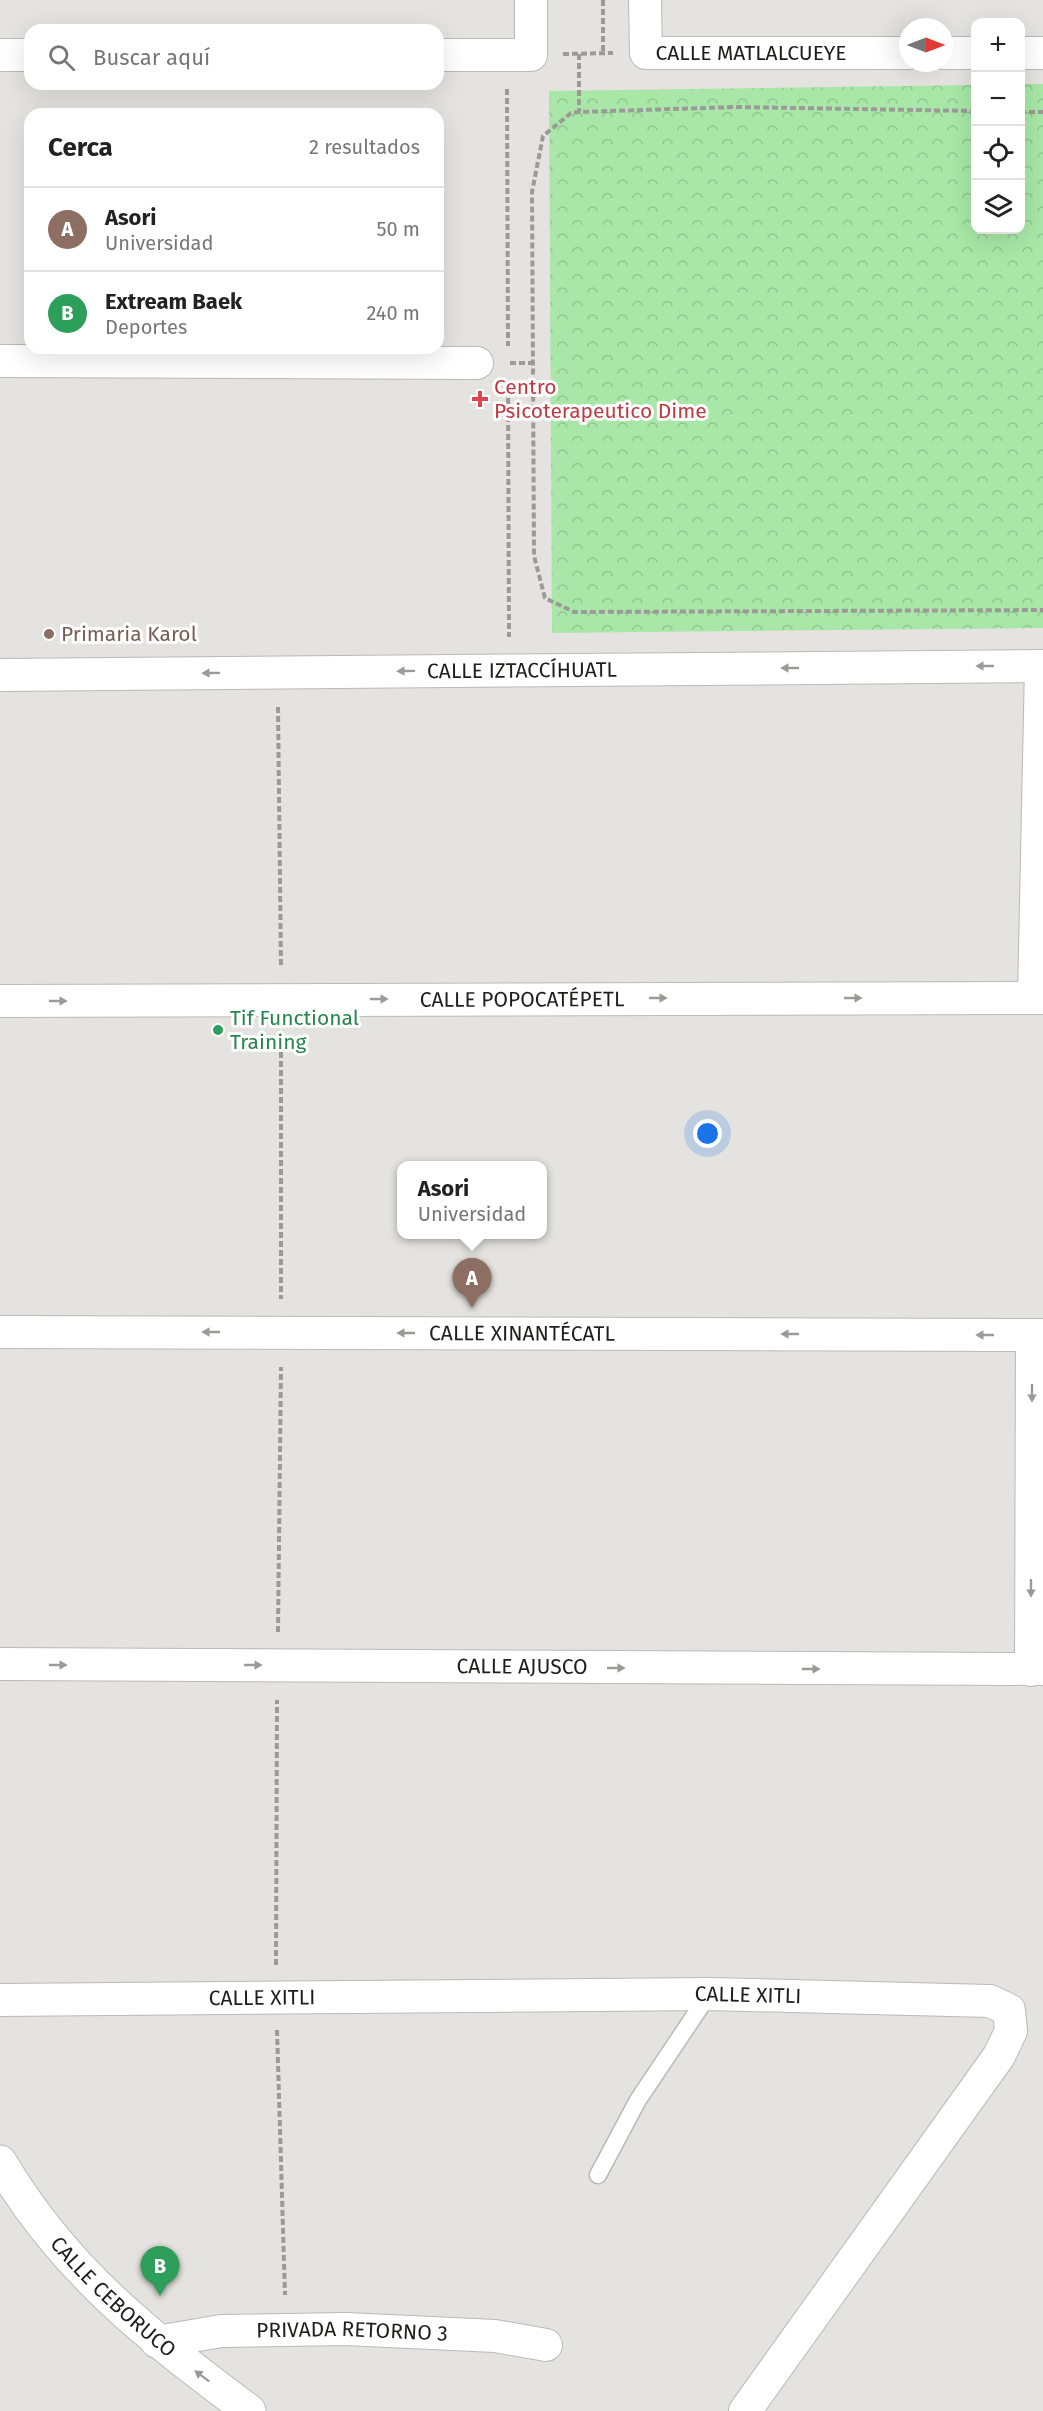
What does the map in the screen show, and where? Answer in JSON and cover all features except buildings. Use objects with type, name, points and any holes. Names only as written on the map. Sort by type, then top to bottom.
[{"type":"main road","name":"CALLE CEBORUCO","points":[[0,2162],[9,2196],[49,2234],[106,2298],[158,2342],[249,2411]]},
{"type":"street","points":[[444,55],[531,55],[531,0]]},
{"type":"street","name":"CALLE MATLALCUEYE","points":[[645,0],[646,53],[899,53]]},
{"type":"street","points":[[953,53],[971,53]]},
{"type":"street","points":[[1025,53],[1043,53]]},
{"type":"street","points":[[0,55],[24,55]]},
{"type":"street","points":[[0,361],[477,363]]},
{"type":"street","points":[[1038,997],[1042,666]]},
{"type":"street","name":"CALLE IZTACCÍHUATL","points":[[0,675],[1042,666]]},
{"type":"street","name":"CALLE POPOCATÉPETL","points":[[0,1001],[1038,997]]},
{"type":"street","name":"CALLE XINANTÉCATL","points":[[0,1332],[1037,1335]]},
{"type":"street","points":[[1037,1335],[1037,1669]]},
{"type":"street","name":"CALLE AJUSCO","points":[[0,1664],[1037,1669]]},
{"type":"street","name":"CALLE XITLI","points":[[0,2000],[709,1994],[990,2001],[1009,2010],[1011,2031],[999,2056],[745,2411]]},
{"type":"street","name":"PRIVADA RETORNO 3","points":[[158,2342],[221,2331],[286,2329],[432,2331],[495,2336],[546,2345]]},
{"type":"lane","points":[[598,2175],[638,2100],[709,1994]]},
{"type":"path","points":[[603,0],[603,54]]},
{"type":"path","points":[[531,55],[646,53]]},
{"type":"path","points":[[579,54],[579,112]]},
{"type":"path","points":[[971,111],[735,107],[579,112],[571,113],[543,136],[532,192],[534,556],[545,598],[574,612],[1043,610]]},
{"type":"path","points":[[1025,112],[1043,112]]},
{"type":"path","points":[[277,673],[281,999],[281,1332],[276,1998],[286,2329]]},
{"type":"green space","points":[[1025,84],[1043,84],[1043,628],[552,633],[549,91],[971,85],[971,234],[1025,234]]},
{"type":"place","name":"Centro Psicoterapeutico Dime","points":[[480,399]]},
{"type":"place","name":"Primaria Karol","points":[[49,634]]},
{"type":"place","name":"Tif Functional Training","points":[[218,1030]]},
{"type":"place","name":"Asori","points":[[472,1308]]},
{"type":"place","name":"Extream Baek","points":[[160,2296]]}]
